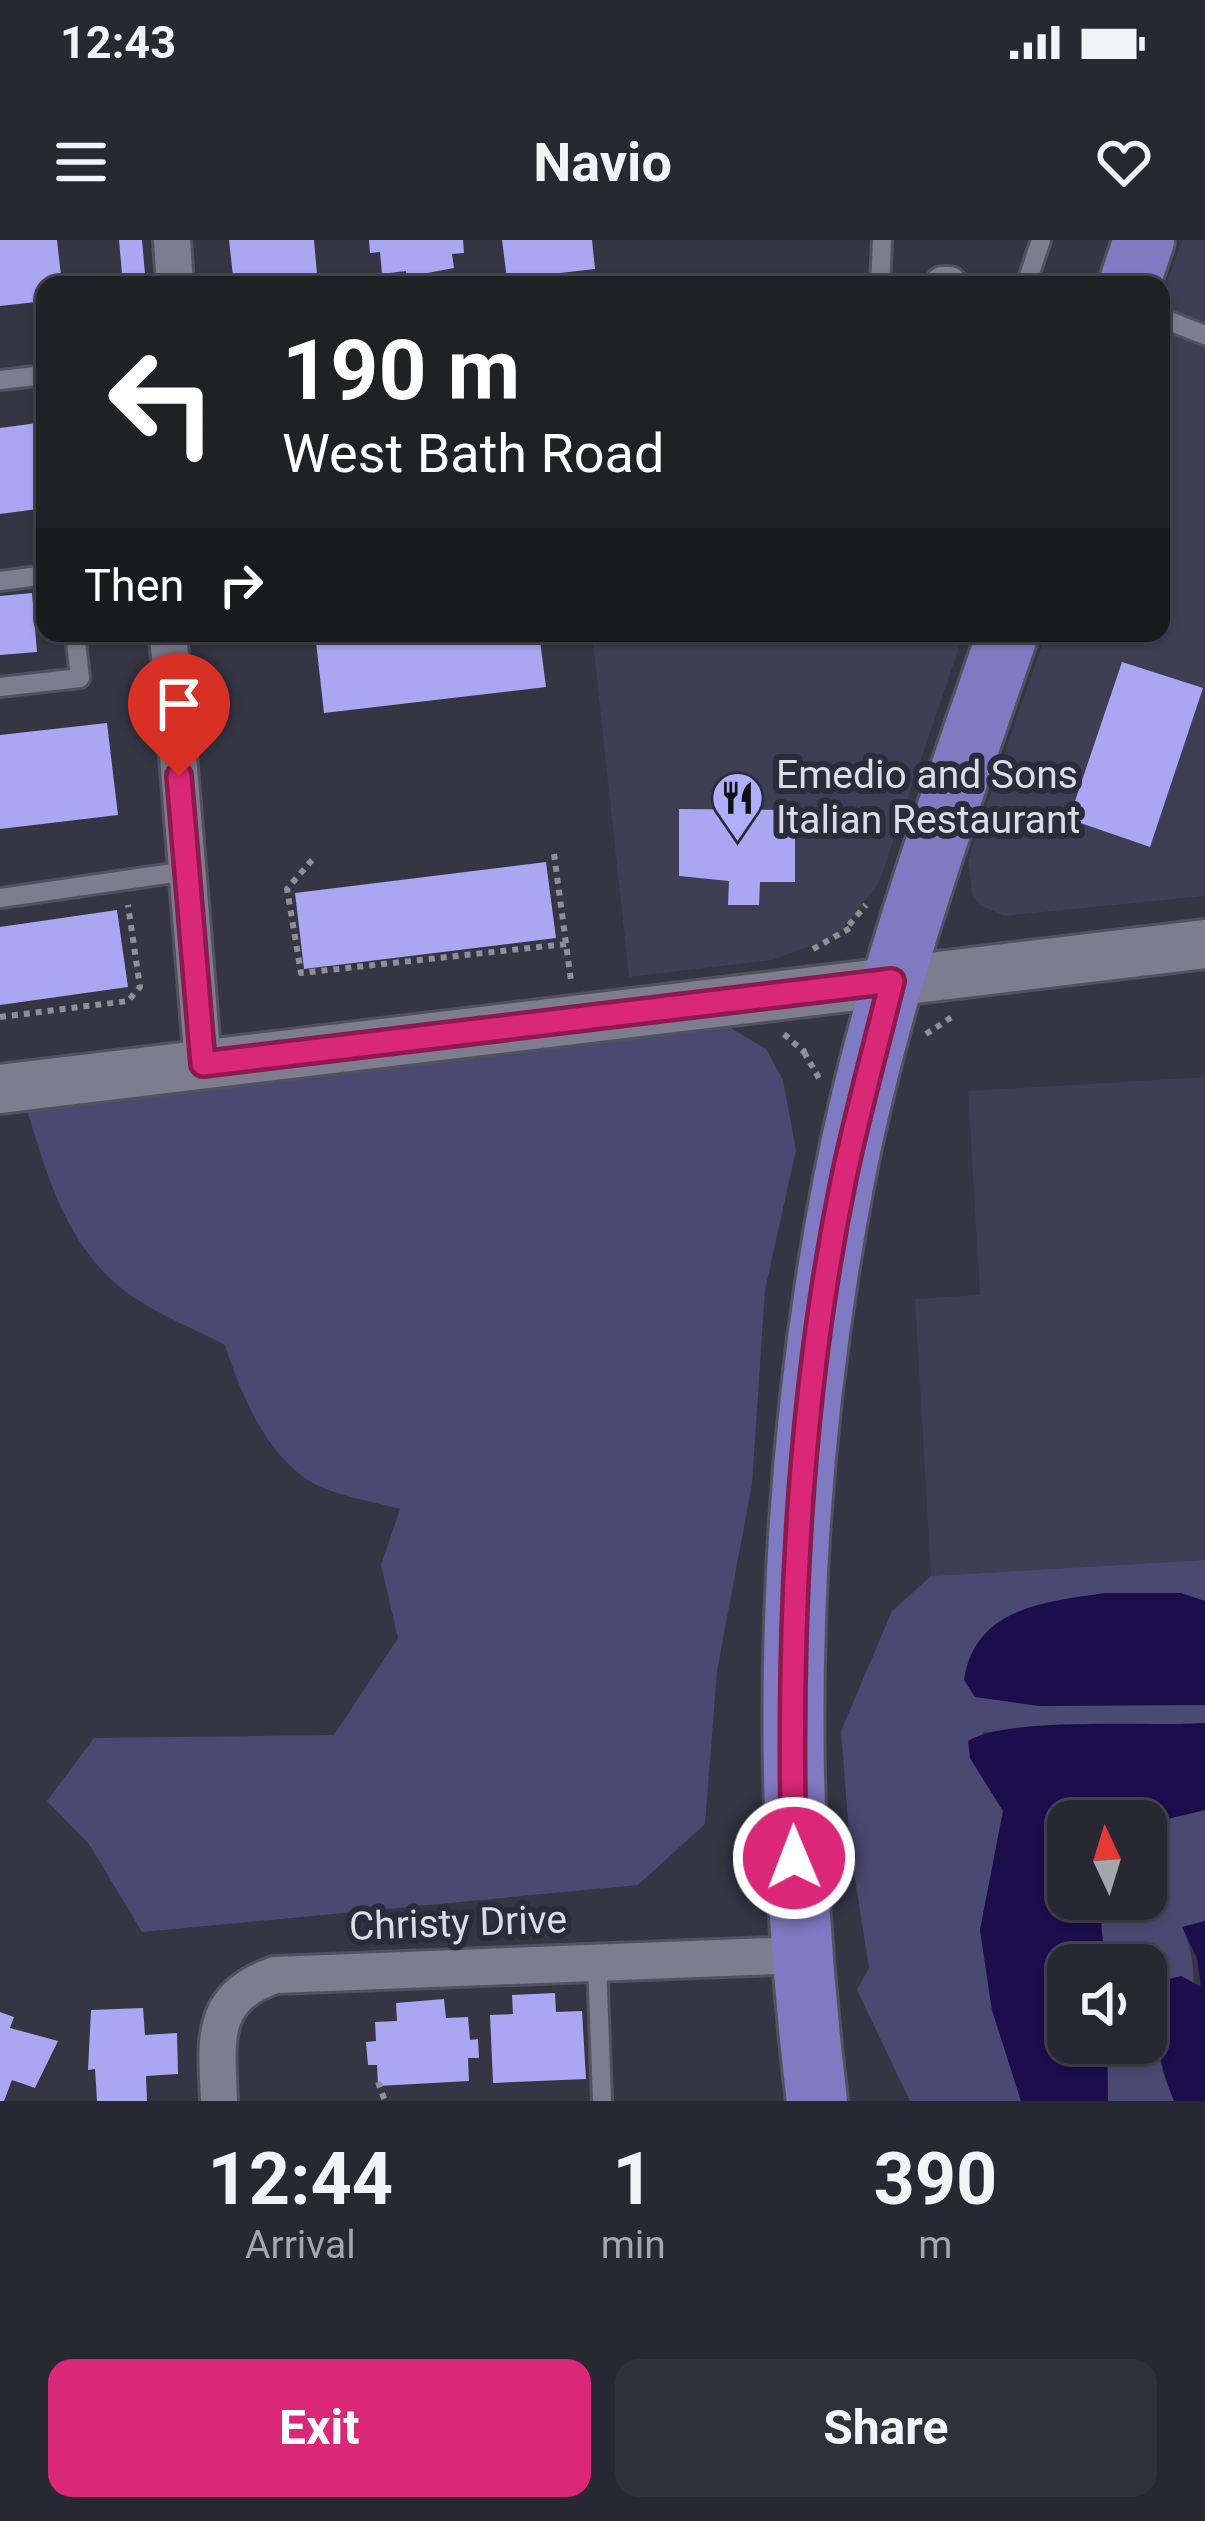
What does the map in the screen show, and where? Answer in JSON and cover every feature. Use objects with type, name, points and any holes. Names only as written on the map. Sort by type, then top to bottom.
[{"type":"main road","points":[[1132,276],[1144,240]]},
{"type":"main road","points":[[818,2101],[800,1955],[790,1712],[803,1483],[844,1178],[892,981],[1005,642]]},
{"type":"street","points":[[172,240],[175,276]]},
{"type":"street","points":[[169,642],[203,1064]]},
{"type":"street","points":[[0,1089],[1205,944]]},
{"type":"street","name":"Christy Drive","points":[[219,2101],[217,2035],[229,2004],[248,1985],[275,1976],[342,1969],[800,1955]]},
{"type":"lane","points":[[880,276],[882,240]]},
{"type":"lane","points":[[1029,276],[1041,240]]},
{"type":"lane","points":[[1170,321],[1205,335]]},
{"type":"lane","points":[[0,380],[36,376]]},
{"type":"lane","points":[[0,581],[36,576]]},
{"type":"lane","points":[[0,687],[80,678],[76,642]]},
{"type":"lane","points":[[0,898],[187,871]]},
{"type":"lane","points":[[597,1960],[602,2101]]},
{"type":"path","points":[[554,854],[572,984]]},
{"type":"path","points":[[312,860],[287,889],[301,973],[566,944]]},
{"type":"path","points":[[0,1016],[128,1001],[140,987],[124,880]]},
{"type":"path","points":[[792,956],[852,928]]},
{"type":"path","points":[[915,1038],[920,1041],[940,1022],[976,1009]]},
{"type":"path","points":[[782,1027],[780,1032],[804,1052],[809,1050]]},
{"type":"path","points":[[378,2082],[386,2101]]},
{"type":"shaded area","points":[[1182,240],[1205,240],[1205,896],[1004,916],[980,905],[972,894],[968,860],[1043,642],[1170,642],[1169,276]]},
{"type":"shaded area","points":[[593,642],[961,642],[879,883],[838,935],[773,960],[629,977]]},
{"type":"shaded area","points":[[689,1003],[766,1049],[783,1080],[796,1150],[765,1290],[752,1484],[717,1671],[705,1824],[638,1885],[142,1932],[89,1844],[47,1801],[94,1738],[334,1735],[398,1638],[381,1565],[400,1509],[335,1492],[289,1465],[261,1428],[225,1345],[144,1304],[109,1277],[72,1229],[59,1202],[20,1086]]},
{"type":"shaded area","points":[[1205,1077],[1205,1560],[931,1576],[915,1299],[980,1295],[968,1091]]},
{"type":"shaded area","points":[[1205,1560],[1205,1723],[983,1732],[970,1758],[1003,1811],[980,1931],[992,2010],[1021,2101],[910,2101],[857,1990],[869,1968],[850,1846],[841,1731],[892,1611],[931,1576]]},
{"type":"shaded area","points":[[1105,1593],[1181,1593],[1205,1601],[1205,1705],[1039,1706],[975,1697],[964,1680],[971,1656],[998,1623],[1037,1605]]},
{"type":"shaded area","points":[[1205,1723],[1205,1810],[1167,1819],[1167,1800],[1047,1800],[1047,1920],[1101,1920],[1103,1944],[1047,1944],[1047,2064],[1107,2064],[1108,2101],[1021,2101],[992,2010],[980,1930],[1003,1811],[970,1758],[968,1741],[988,1733],[1047,1725]]},
{"type":"shaded area","points":[[1205,1810],[1205,1921],[1183,1927],[1193,1985],[1167,2059],[1167,1944],[1103,1944],[1101,1920],[1167,1920],[1167,1819]]},
{"type":"shaded area","points":[[1205,1921],[1205,2101],[1174,2101],[1162,2064],[1167,2064],[1167,1980],[1181,1976],[1201,1987],[1197,1958],[1182,1927]]},
{"type":"shaded area","points":[[1107,2064],[1165,2064],[1162,2070],[1174,2101],[1108,2101]]},
{"type":"building","points":[[0,240],[57,240],[61,276],[36,276],[36,302],[0,306]]},
{"type":"building","points":[[119,240],[142,240],[145,276],[122,276]]},
{"type":"building","points":[[229,240],[314,240],[317,276],[233,276]]},
{"type":"building","points":[[369,240],[463,240],[464,253],[452,254],[454,268],[406,276],[406,271],[382,274],[380,252],[370,253]]},
{"type":"building","points":[[502,240],[592,240],[595,269],[507,276]]},
{"type":"building","points":[[36,423],[36,509],[0,514],[0,428]]},
{"type":"building","points":[[32,593],[37,652],[0,655],[0,596]]},
{"type":"building","points":[[316,642],[540,642],[546,687],[324,713]]},
{"type":"building","points":[[1122,662],[1203,688],[1150,847],[1069,819]]},
{"type":"building","points":[[107,723],[118,815],[0,829],[0,735]]},
{"type":"building","name":"Emedio and Sons Italian Restaurant","points":[[679,809],[795,810],[795,882],[760,882],[759,905],[728,905],[729,881],[679,876]]},
{"type":"building","points":[[546,862],[556,938],[304,969],[295,893]]},
{"type":"building","points":[[117,910],[128,987],[0,1005],[0,927]]},
{"type":"building","points":[[555,1993],[556,2012],[582,2011],[586,2079],[493,2083],[490,2015],[513,2014],[512,1995]]},
{"type":"building","points":[[444,1999],[446,2018],[468,2017],[470,2040],[478,2039],[479,2058],[468,2058],[469,2081],[378,2086],[377,2065],[368,2065],[366,2042],[376,2041],[375,2022],[397,2021],[396,2003]]},
{"type":"building","points":[[143,2008],[145,2035],[177,2033],[178,2074],[146,2076],[147,2101],[97,2101],[95,2069],[88,2070],[91,2010]]},
{"type":"building","points":[[0,2012],[14,2017],[10,2028],[58,2041],[35,2088],[12,2080],[4,2101],[0,2101]]},
{"type":"place","name":"Emedio and Sons Italian Restaurant","points":[[737,843]]},
{"type":"route","points":[[179,776],[203,1064],[892,981],[844,1178],[803,1483],[790,1712],[794,1858]]}]
